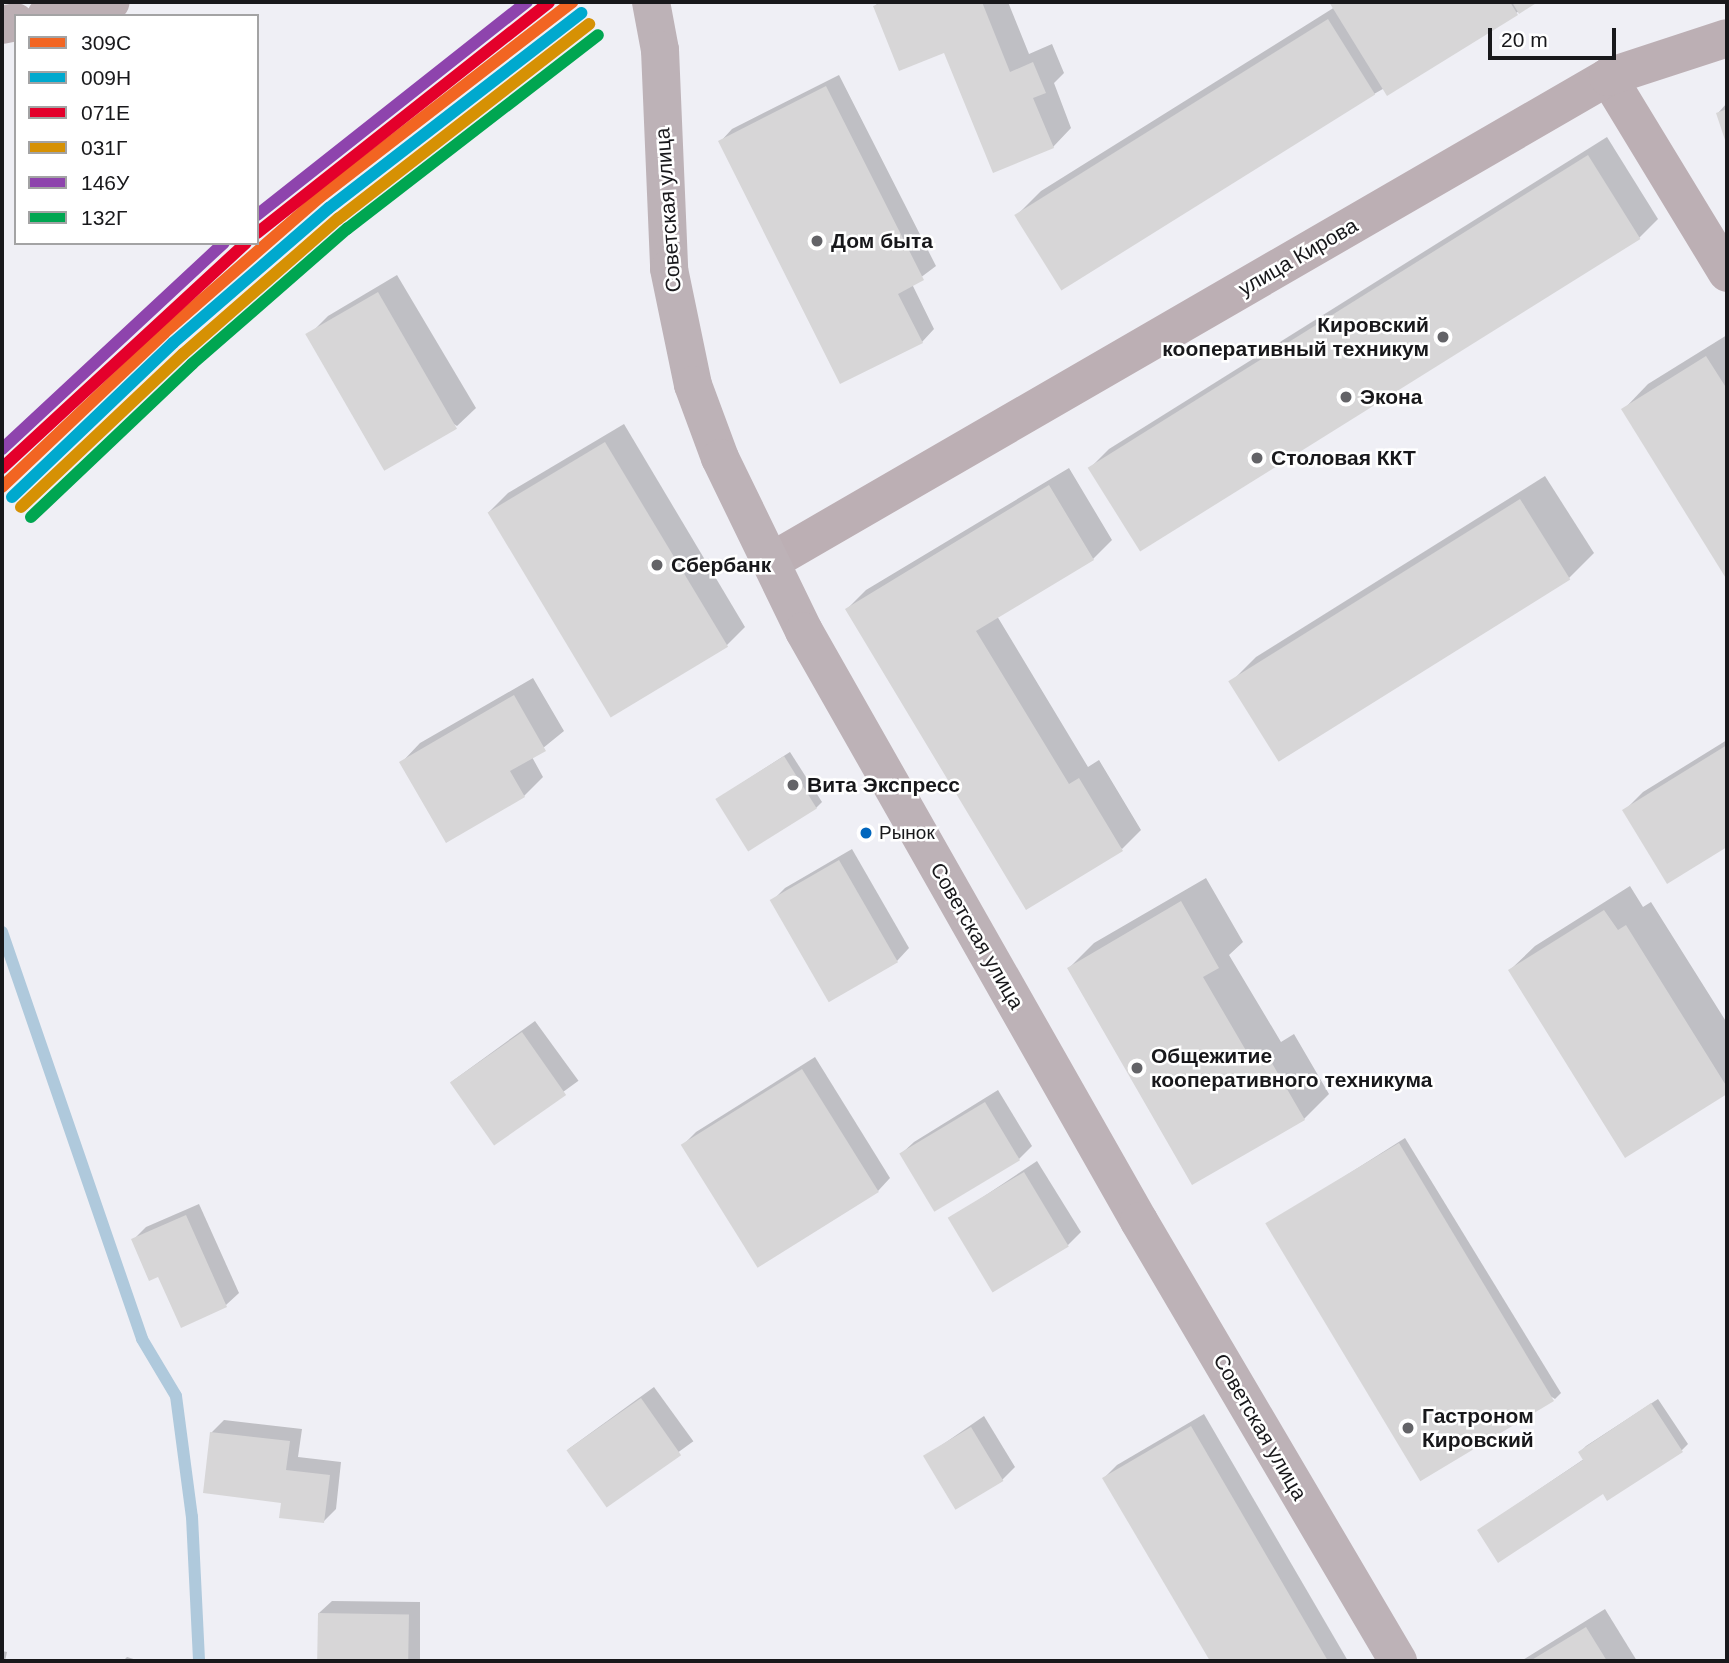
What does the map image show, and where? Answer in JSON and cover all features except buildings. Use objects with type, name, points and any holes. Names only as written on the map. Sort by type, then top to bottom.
[{"type":"main road","name":"Советская улица","points":[[651,2],[660,50],[669,269],[693,385],[720,458],[804,631],[1105,1162],[1398,1661]]},
{"type":"street","points":[[55,14],[111,2]]},
{"type":"street","name":"улица Кирова","points":[[770,562],[1608,77],[1727,38]]},
{"type":"street","points":[[1608,77],[1727,273]]},
{"type":"waterway","points":[[2,932],[142,1339],[176,1396],[192,1517],[199,1661]]},
{"type":"transit line","name":"146У","points":[[259,213],[527,2]]},
{"type":"transit line","name":"071Е","points":[[259,231],[549,2]]},
{"type":"transit line","name":"309С","points":[[2,487],[164,333],[320,197],[572,2]]},
{"type":"transit line","name":"009Н","points":[[12,497],[173,343],[329,208],[581,13]]},
{"type":"transit line","name":"031Г","points":[[21,507],[183,354],[338,219],[589,24]]},
{"type":"transit line","name":"132Г","points":[[31,517],[192,364],[347,229],[598,35]]},
{"type":"transit line","name":"146У","points":[[2,449],[222,245]]},
{"type":"transit line","name":"071Е","points":[[2,468],[244,245]]},
{"type":"place","name":"Дом быта","points":[[817,241]]},
{"type":"place","name":"Кировский кооперативный техникум","points":[[1443,337]]},
{"type":"place","name":"Экона","points":[[1346,397]]},
{"type":"place","name":"Столовая ККТ","points":[[1257,458]]},
{"type":"place","name":"Сбербанк","points":[[657,565]]},
{"type":"place","name":"Вита Экспресс","points":[[793,785]]},
{"type":"place","name":"Рынок","points":[[866,833]]},
{"type":"place","name":"Общежитие кооперативного техникума","points":[[1137,1068]]},
{"type":"place","name":"Гастроном Кировский","points":[[1408,1428]]}]
